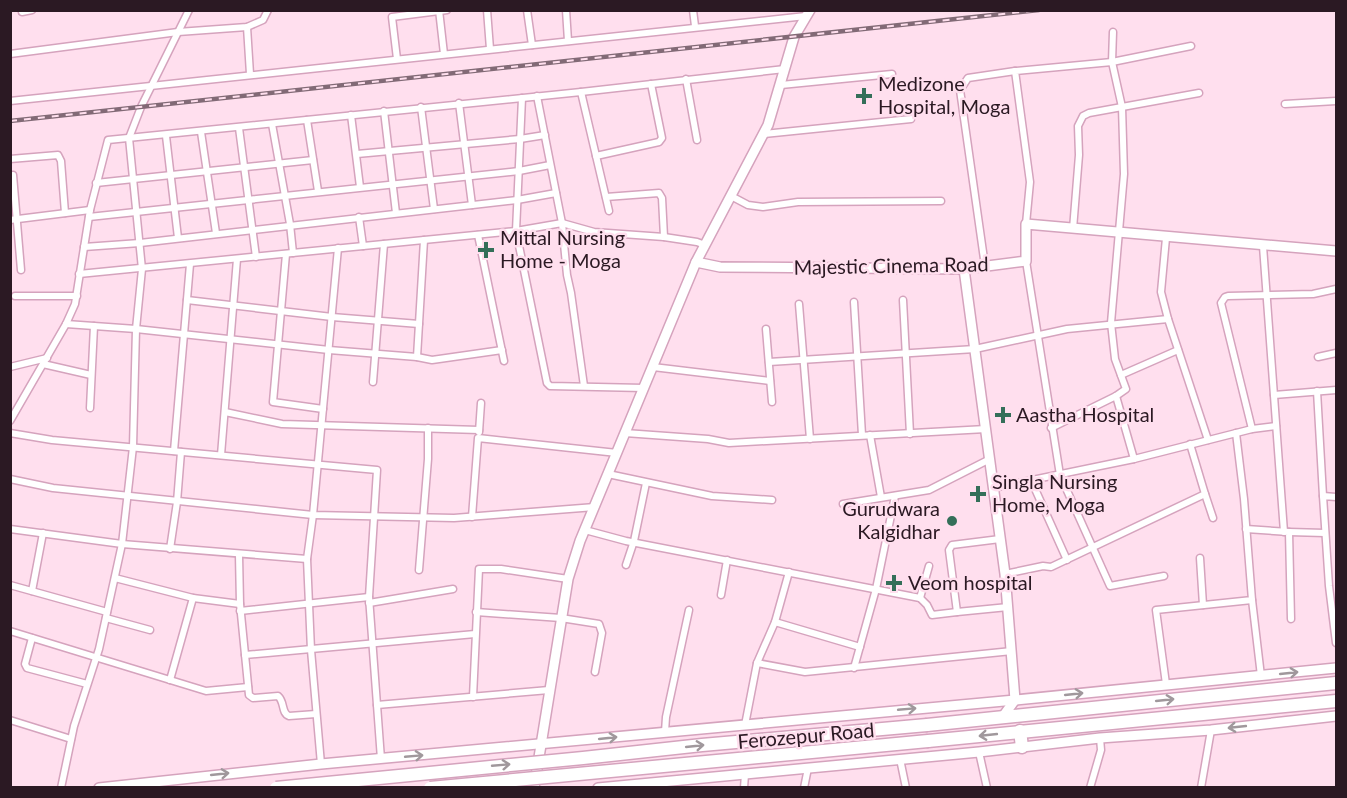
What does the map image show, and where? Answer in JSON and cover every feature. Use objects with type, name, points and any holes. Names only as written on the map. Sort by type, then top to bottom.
[{"type":"highway","name":"Ferozepur Road","points":[[276,788],[1336,683]]},
{"type":"highway","name":"Ferozepur Road","points":[[430,788],[1336,701]]},
{"type":"highway","points":[[1020,731],[1022,747]]},
{"type":"street","points":[[22,12],[33,10]]},
{"type":"street","points":[[61,788],[71,738],[96,657],[115,578],[122,544],[133,447],[136,329],[142,269],[129,138],[189,10]]},
{"type":"street","points":[[10,54],[178,32],[247,27],[263,20],[268,10]]},
{"type":"street","points":[[397,59],[391,14],[447,10]]},
{"type":"street","points":[[487,10],[490,49]]},
{"type":"street","points":[[527,10],[532,45]]},
{"type":"street","points":[[566,10],[568,41]]},
{"type":"street","points":[[693,10],[694,27]]},
{"type":"street","points":[[439,11],[444,54]]},
{"type":"street","points":[[10,101],[808,13]]},
{"type":"street","points":[[534,788],[539,745],[568,579],[585,530],[696,262],[764,134],[794,37],[808,13]]},
{"type":"street","points":[[247,27],[250,74]]},
{"type":"street","points":[[1051,428],[1126,389],[1114,354],[1111,323],[1124,174],[1122,107],[1112,62],[1113,32]]},
{"type":"street","points":[[986,266],[960,90],[968,78],[1112,62],[1191,46]]},
{"type":"street","points":[[10,421],[66,324],[77,296],[89,213],[96,183],[106,142],[114,138],[166,136],[785,69]]},
{"type":"street","points":[[1015,71],[1030,182],[1026,224],[1026,261],[1060,475],[1110,586],[1164,576]]},
{"type":"street","points":[[781,85],[892,74]]},
{"type":"street","points":[[686,80],[697,140]]},
{"type":"street","points":[[596,156],[654,143],[662,138],[651,84]]},
{"type":"street","points":[[581,92],[609,211]]},
{"type":"street","points":[[1073,229],[1080,121],[1089,113],[1199,93]]},
{"type":"street","points":[[537,96],[562,223],[567,275],[584,386]]},
{"type":"street","points":[[522,98],[516,231],[547,383],[550,386],[644,388]]},
{"type":"street","points":[[1285,104],[1336,101]]},
{"type":"street","points":[[459,103],[472,205]]},
{"type":"street","points":[[422,107],[434,209]]},
{"type":"street","points":[[384,111],[396,213]]},
{"type":"street","points":[[351,115],[360,187]]},
{"type":"street","points":[[764,134],[911,119]]},
{"type":"street","points":[[307,120],[318,191]]},
{"type":"street","points":[[272,124],[290,224],[290,253],[281,311],[273,402],[323,409]]},
{"type":"street","points":[[239,128],[256,257]]},
{"type":"street","points":[[201,132],[216,233]]},
{"type":"street","points":[[357,154],[544,135]]},
{"type":"street","points":[[166,136],[178,238]]},
{"type":"street","points":[[10,159],[58,155],[61,162],[65,213]]},
{"type":"street","points":[[96,183],[171,177],[313,160]]},
{"type":"street","points":[[14,219],[65,213],[137,211],[519,171],[550,165]]},
{"type":"street","points":[[13,175],[14,219],[21,270]]},
{"type":"street","points":[[84,247],[140,243],[290,224],[517,200],[556,193]]},
{"type":"street","points":[[606,197],[655,193],[661,195],[664,237]]},
{"type":"street","points":[[731,196],[748,205],[763,207],[798,202],[941,201]]},
{"type":"street","points":[[359,217],[363,246]]},
{"type":"street","points":[[79,274],[516,231],[562,223],[594,232],[664,237],[705,245]]},
{"type":"street","points":[[1026,224],[1336,251]]},
{"type":"street","points":[[478,235],[504,361]]},
{"type":"street","points":[[1166,238],[1161,292],[1208,440]]},
{"type":"street","points":[[417,357],[424,240]]},
{"type":"street","points":[[373,382],[384,244]]},
{"type":"street","points":[[1263,246],[1291,619]]},
{"type":"street","points":[[321,765],[311,650],[307,559],[338,248]]},
{"type":"street","points":[[221,455],[237,259]]},
{"type":"street","name":"Majestic Cinema Road","points":[[696,262],[720,267],[964,269],[1026,261]]},
{"type":"street","points":[[170,549],[177,502],[184,334],[190,264]]},
{"type":"street","points":[[964,269],[1008,607],[1015,700],[1004,715]]},
{"type":"street","points":[[1252,429],[1221,303],[1228,296],[1313,294],[1336,288]]},
{"type":"street","points":[[15,296],[77,296]]},
{"type":"street","points":[[187,300],[332,317],[419,324]]},
{"type":"street","points":[[903,300],[910,434]]},
{"type":"street","points":[[854,302],[862,435]]},
{"type":"street","points":[[799,304],[810,439]]},
{"type":"street","points":[[769,362],[975,349],[1038,334],[1111,323],[1168,319]]},
{"type":"street","points":[[66,324],[136,329],[432,360],[502,350]]},
{"type":"street","points":[[90,408],[94,326]]},
{"type":"street","points":[[766,329],[772,402]]},
{"type":"street","points":[[1121,375],[1178,350]]},
{"type":"street","points":[[1318,357],[1336,353]]},
{"type":"street","points":[[10,367],[45,361],[91,375]]},
{"type":"street","points":[[653,366],[770,381]]},
{"type":"street","points":[[1274,395],[1336,390]]},
{"type":"street","points":[[1317,392],[1327,562],[1336,643]]},
{"type":"street","points":[[1116,396],[1134,459]]},
{"type":"street","points":[[472,517],[481,403]]},
{"type":"street","points":[[225,412],[282,424],[479,430]]},
{"type":"street","points":[[993,488],[1134,459],[1252,429],[1276,426]]},
{"type":"street","points":[[419,570],[428,459],[428,429]]},
{"type":"street","points":[[625,433],[708,439],[729,443],[986,429]]},
{"type":"street","points":[[10,433],[52,440],[377,470],[369,600],[381,759]]},
{"type":"street","points":[[1236,433],[1261,676]]},
{"type":"street","points":[[870,435],[881,497]]},
{"type":"street","points":[[478,438],[617,453]]},
{"type":"street","points":[[1190,444],[1214,518]]},
{"type":"street","points":[[843,504],[929,490],[990,459]]},
{"type":"street","points":[[608,474],[723,498],[772,500]]},
{"type":"street","points":[[10,479],[53,488],[127,497],[313,515],[472,517],[594,507]]},
{"type":"street","points":[[1031,480],[1067,560]]},
{"type":"street","points":[[626,565],[634,541],[646,483]]},
{"type":"street","points":[[1005,574],[1043,566],[1051,567],[1094,549],[1205,494]]},
{"type":"street","points":[[854,668],[876,589],[895,496]]},
{"type":"street","points":[[1323,496],[1336,497]]},
{"type":"street","points":[[10,529],[170,549],[307,559]]},
{"type":"street","points":[[1246,529],[1325,533]]},
{"type":"street","points":[[585,530],[920,598],[932,615],[1008,607]]},
{"type":"street","points":[[32,591],[43,533]]},
{"type":"street","points":[[957,612],[949,550],[951,547],[1000,538]]},
{"type":"street","points":[[239,555],[240,607],[249,695],[253,698],[274,696],[280,698],[286,715],[316,714]]},
{"type":"street","points":[[1200,558],[1203,605]]},
{"type":"street","points":[[722,595],[728,560]]},
{"type":"street","points":[[1327,562],[1336,561]]},
{"type":"street","points":[[920,598],[928,566]]},
{"type":"street","points":[[473,697],[478,570],[480,568],[568,579]]},
{"type":"street","points":[[745,725],[757,663],[776,622],[789,572]]},
{"type":"street","points":[[115,578],[193,598],[240,607],[369,600],[453,589]]},
{"type":"street","points":[[10,585],[150,630]]},
{"type":"street","points":[[170,680],[193,598]]},
{"type":"street","points":[[1166,684],[1156,610],[1252,600]]},
{"type":"street","points":[[665,732],[666,717],[689,609]]},
{"type":"street","points":[[476,612],[561,618],[601,626],[602,633],[595,672]]},
{"type":"street","points":[[776,622],[860,647]]},
{"type":"street","points":[[10,631],[206,691],[248,687]]},
{"type":"street","points":[[245,655],[476,634]]},
{"type":"street","points":[[32,638],[25,664],[27,668],[87,684]]},
{"type":"street","points":[[757,663],[805,672],[1011,651]]},
{"type":"street","points":[[99,788],[1336,668]]},
{"type":"street","points":[[376,705],[549,690]]},
{"type":"street","points":[[601,787],[659,785],[745,774],[1336,716]]},
{"type":"street","points":[[10,720],[71,738]]},
{"type":"street","points":[[1201,788],[1211,730]]},
{"type":"street","points":[[1090,788],[1101,750],[1100,738]]},
{"type":"street","points":[[979,752],[987,788]]},
{"type":"street","points":[[900,759],[906,788]]},
{"type":"street","points":[[804,788],[807,768]]},
{"type":"street","points":[[744,788],[745,774]]},
{"type":"railway","points":[[10,121],[1039,10]]},
{"type":"place","name":"Medizone Hospital, Moga","points":[[864,96]]},
{"type":"place","name":"Mittal Nursing Home - Moga","points":[[486,250]]},
{"type":"place","name":"Aastha Hospital","points":[[1003,415]]},
{"type":"place","name":"Singla Nursing Home, Moga","points":[[978,494]]},
{"type":"place","name":"Gurudwara Kalgidhar","points":[[952,521]]},
{"type":"place","name":"Veom hospital","points":[[894,583]]}]
